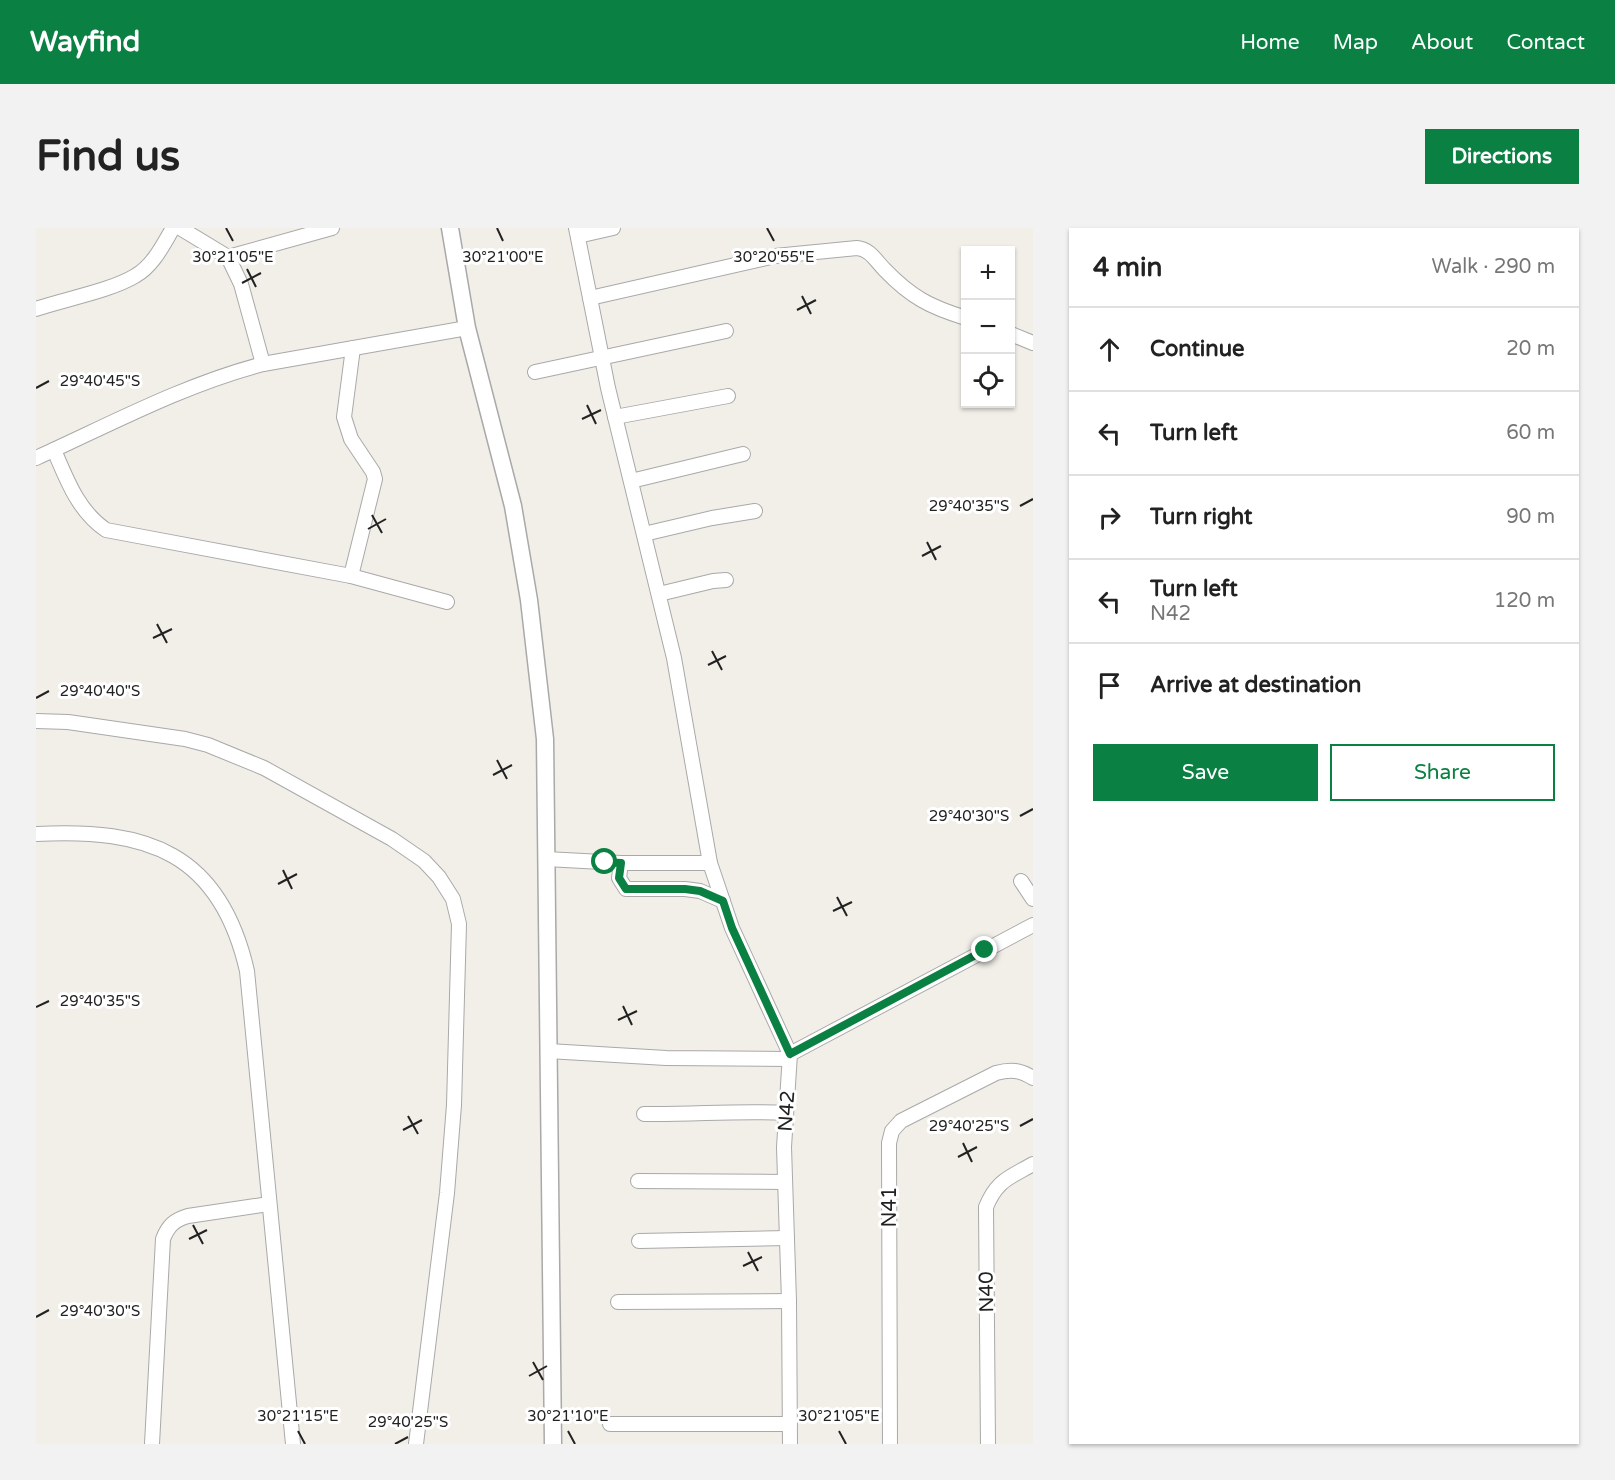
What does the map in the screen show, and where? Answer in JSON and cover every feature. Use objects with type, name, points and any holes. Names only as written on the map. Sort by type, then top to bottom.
[{"type":"street","points":[[38,306],[136,276],[156,256],[173,228]]},
{"type":"street","points":[[180,228],[228,256],[241,284],[263,364]]},
{"type":"street","points":[[228,256],[332,228]]},
{"type":"street","points":[[450,228],[467,328],[513,506],[529,600],[545,739],[553,1444]]},
{"type":"street","points":[[613,228],[577,232],[602,358],[674,658],[710,863],[732,928],[790,1057]]},
{"type":"street","points":[[590,298],[775,256],[865,248],[916,298],[961,316]]},
{"type":"street","points":[[36,458],[206,381],[263,364],[467,328]]},
{"type":"street","points":[[535,372],[726,331]]},
{"type":"street","points":[[1015,336],[1033,343]]},
{"type":"street","points":[[351,576],[375,479],[374,472],[351,439],[344,417],[353,348]]},
{"type":"street","points":[[615,417],[728,396]]},
{"type":"street","points":[[54,450],[82,507],[92,520],[106,530],[351,576],[447,602]]},
{"type":"street","points":[[631,481],[743,454]]},
{"type":"street","points":[[644,534],[712,518],[755,511]]},
{"type":"street","points":[[659,594],[726,580]]},
{"type":"street","points":[[36,721],[68,722],[185,739],[208,745],[264,768],[392,839],[424,861],[440,877],[453,899],[459,924],[454,1105],[447,1193],[416,1444]]},
{"type":"street","points":[[36,834],[70,832],[130,840],[156,847],[182,860],[217,895],[238,939],[247,971],[293,1444]]},
{"type":"street","points":[[546,859],[621,863],[710,863]]},
{"type":"street","points":[[621,863],[619,878],[626,889],[685,889],[700,891],[723,901]]},
{"type":"street","points":[[1021,881],[1033,899]]},
{"type":"street","points":[[548,1051],[666,1058],[790,1057],[1033,925]]},
{"type":"street","name":"N42","points":[[790,1057],[784,1147],[789,1301],[790,1444]]},
{"type":"street","name":"N41","points":[[890,1444],[889,1143],[891,1131],[901,1121],[996,1073],[1011,1069],[1022,1071],[1033,1078]]},
{"type":"street","points":[[644,1114],[690,1115],[742,1111],[786,1113]]},
{"type":"street","name":"N40","points":[[988,1444],[986,1207],[992,1192],[1002,1182],[1033,1164]]},
{"type":"street","points":[[638,1181],[785,1182]]},
{"type":"street","points":[[152,1444],[162,1250],[167,1228],[179,1219],[188,1216],[269,1204]]},
{"type":"street","points":[[639,1241],[787,1238]]},
{"type":"street","points":[[618,1302],[789,1301]]},
{"type":"street","points":[[610,1424],[790,1424]]},
{"type":"route","points":[[605,862],[621,863],[619,878],[626,889],[685,889],[700,891],[723,901],[732,928],[790,1054],[985,950]]}]
